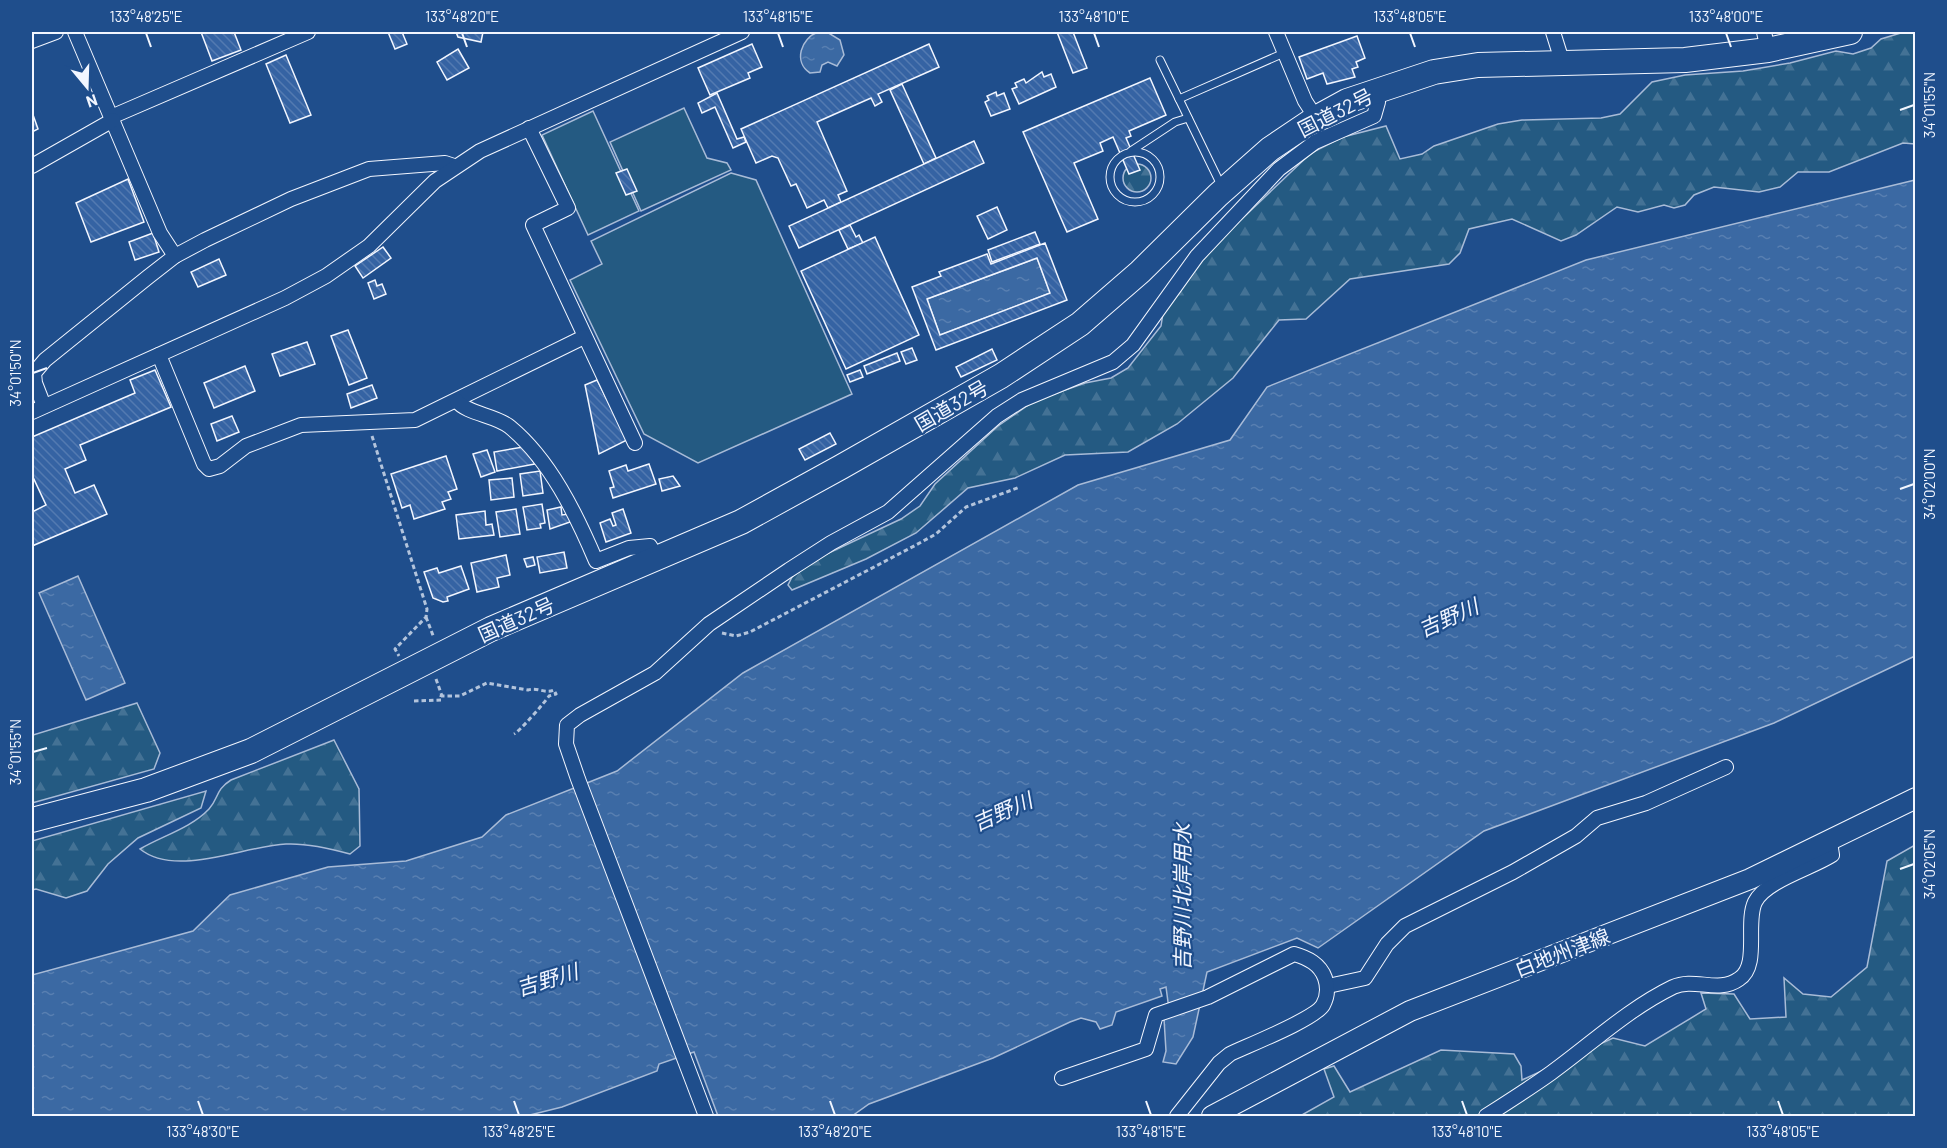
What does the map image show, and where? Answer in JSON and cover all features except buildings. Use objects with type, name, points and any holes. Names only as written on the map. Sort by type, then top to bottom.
[{"type":"highway","name":"国道32号","points":[[32,820],[146,790],[251,751],[491,628],[741,522],[1001,376],[1080,324],[1140,272],[1224,190],[1270,149],[1316,118],[1347,101],[1434,72],[1478,65],[1685,60],[1766,41],[1850,32]]},
{"type":"main road","name":"白地州津線","points":[[1212,1116],[1410,1011],[1694,903],[1830,842],[1916,798]]},
{"type":"street","points":[[32,41],[56,32]]},
{"type":"street","points":[[75,32],[160,233],[175,256]]},
{"type":"street","points":[[32,166],[112,118],[308,32]]},
{"type":"street","points":[[454,166],[445,163],[369,169],[291,199],[175,256],[54,353],[33,373],[38,409],[285,298],[326,276],[369,246],[454,166],[529,128],[742,32]]},
{"type":"street","points":[[1276,32],[1305,100],[1316,118]]},
{"type":"street","points":[[1552,32],[1563,64]]},
{"type":"street","points":[[706,1116],[578,779],[566,744],[567,725],[580,715],[654,673],[709,624],[831,543],[888,512],[997,416],[1022,400],[1113,362],[1133,345],[1197,256],[1279,169],[1315,142],[1374,116],[1378,102],[1376,90]]},
{"type":"street","points":[[529,128],[568,208],[533,225],[635,443]]},
{"type":"street","points":[[159,355],[204,464],[209,469],[220,466],[246,446],[301,425],[415,420],[458,402],[584,337]]},
{"type":"street","points":[[458,402],[462,408],[480,412],[508,425],[535,451],[584,532],[596,561],[629,548],[650,546],[657,558]]},
{"type":"street","points":[[1328,986],[1365,978],[1387,944],[1405,926],[1513,872],[1576,836],[1597,818],[1636,807],[1726,767]]},
{"type":"street","points":[[1486,1116],[1551,1073],[1617,1022],[1673,987],[1693,984],[1720,987],[1739,980],[1750,966],[1750,929],[1755,902],[1766,889],[1832,855],[1830,842]]},
{"type":"street","points":[[1062,1078],[1146,1049],[1156,1015],[1208,997],[1294,954],[1310,959],[1323,972],[1328,986],[1324,1004],[1318,1011],[1230,1054],[1219,1063],[1178,1116]]},
{"type":"lane","points":[[1179,99],[1284,53]]},
{"type":"lane","points":[[1160,60],[1224,190]]},
{"type":"lane","points":[[1130,151],[1138,151],[1153,158],[1161,173],[1158,189],[1146,200],[1138,202],[1121,199],[1110,185],[1110,168],[1130,151],[1175,122],[1188,118]]},
{"type":"path","points":[[368,423],[427,609],[426,617],[434,636]]},
{"type":"path","points":[[709,624],[718,633],[736,636],[750,632],[936,534],[966,507],[1020,487]]},
{"type":"path","points":[[398,656],[395,649],[426,617]]},
{"type":"path","points":[[434,675],[442,696]]},
{"type":"path","points":[[442,696],[460,696],[487,683],[528,690],[535,688],[548,693],[554,690],[556,694],[549,696],[543,705],[536,708],[530,719],[514,734]]},
{"type":"path","points":[[414,701],[441,700],[442,696]]},
{"type":"green space","points":[[1904,32],[1915,32],[1915,144],[1903,143],[1829,172],[1798,172],[1780,187],[1759,192],[1714,187],[1694,195],[1685,205],[1674,208],[1664,205],[1638,212],[1617,207],[1576,235],[1561,241],[1512,219],[1469,229],[1460,253],[1449,264],[1350,279],[1306,319],[1279,320],[1233,378],[1177,424],[1128,452],[1065,455],[1015,478],[968,488],[916,533],[866,559],[792,590],[788,585],[792,577],[818,558],[901,519],[920,506],[935,484],[998,426],[1034,401],[1085,383],[1111,378],[1128,368],[1161,326],[1163,313],[1205,254],[1311,153],[1343,137],[1386,126],[1400,159],[1422,154],[1434,146],[1498,124],[1522,120],[1601,118],[1620,114],[1652,82],[1685,75],[1743,71],[1790,63],[1836,51],[1853,54],[1871,48],[1881,39]]},
{"type":"green space","points":[[684,108],[707,158],[727,163],[731,170],[641,211],[610,142]]},
{"type":"green space","points":[[593,111],[639,211],[588,235],[542,135]]},
{"type":"green space","points":[[1137,164],[1147,168],[1151,178],[1147,188],[1137,192],[1127,188],[1123,178],[1127,168]]},
{"type":"green space","points":[[731,173],[756,180],[852,394],[698,463],[644,434],[570,280],[602,264],[591,241]]},
{"type":"green space","points":[[137,703],[160,753],[154,769],[32,803],[33,735]]},
{"type":"green space","points":[[334,740],[359,789],[360,846],[350,854],[318,846],[286,844],[191,861],[172,861],[155,857],[140,849],[202,816],[212,805],[222,787],[231,780]]},
{"type":"green space","points":[[206,791],[201,808],[138,838],[108,864],[87,891],[66,898],[36,889],[32,890],[32,841]]},
{"type":"green space","points":[[1915,845],[1915,1116],[1300,1116],[1334,1097],[1324,1069],[1334,1066],[1350,1092],[1441,1050],[1514,1054],[1521,1066],[1522,1080],[1613,1038],[1645,1046],[1706,1009],[1701,993],[1734,994],[1750,1019],[1786,1017],[1784,978],[1803,994],[1831,997],[1867,967],[1887,861]]},
{"type":"water","points":[[818,32],[827,32],[840,40],[844,55],[837,66],[828,62],[822,65],[820,72],[810,73],[802,63],[801,51],[807,39]]},
{"type":"water","points":[[1915,180],[1915,656],[1774,723],[1484,831],[1318,948],[1297,938],[1207,972],[1193,1037],[1176,1064],[1163,1062],[1166,1051],[1164,1019],[1170,1017],[1166,987],[1160,989],[1162,996],[1116,1012],[1112,1025],[1100,1029],[1096,1022],[1081,1018],[993,1058],[869,1104],[852,1116],[718,1116],[694,1052],[659,1064],[657,1071],[562,1107],[526,1116],[32,1116],[32,975],[193,931],[230,895],[328,867],[406,861],[482,837],[506,815],[617,771],[743,673],[1078,485],[1230,440],[1267,387],[1586,260]]},
{"type":"water","points":[[1037,258],[1050,293],[940,335],[927,299]]},
{"type":"water","points":[[78,576],[125,683],[86,700],[39,593]]},
{"type":"water label","name":"吉野川","points":[[1448,617]]},
{"type":"water label","name":"吉野川","points":[[1002,811]]},
{"type":"water label","name":"吉野川北岸用水","points":[[1181,897]]},
{"type":"water label","name":"吉野川","points":[[547,979]]}]
